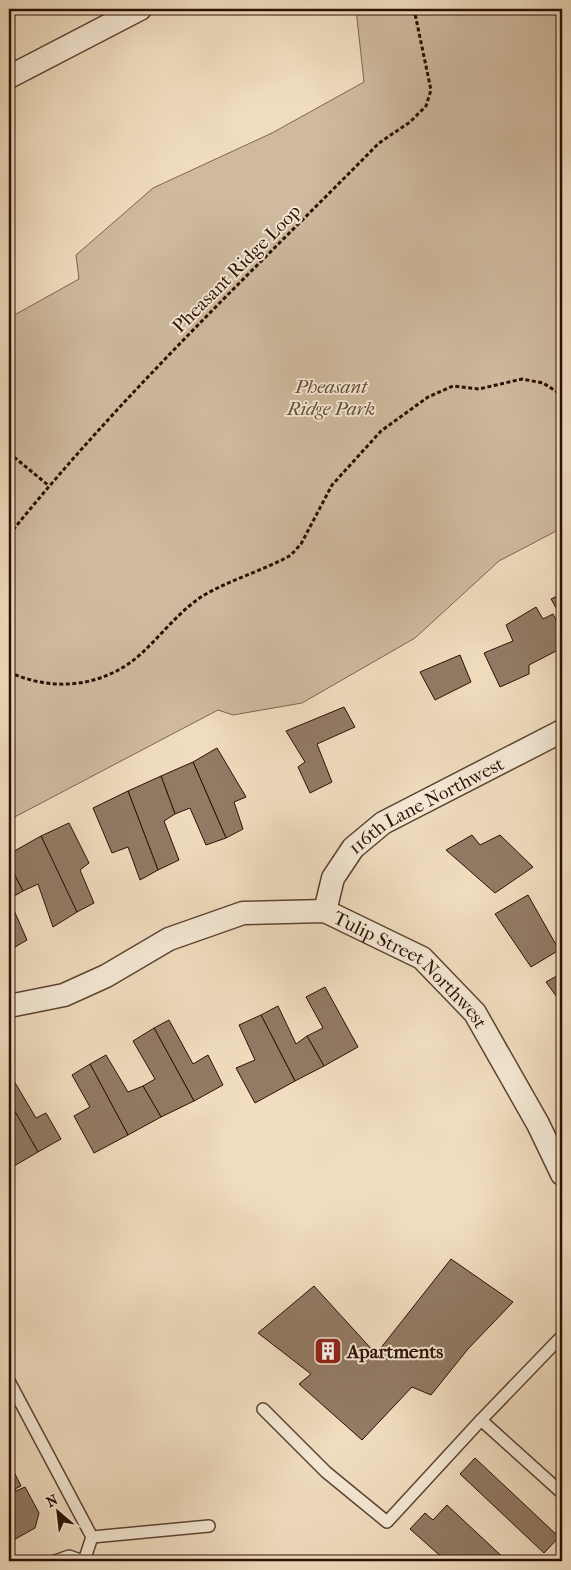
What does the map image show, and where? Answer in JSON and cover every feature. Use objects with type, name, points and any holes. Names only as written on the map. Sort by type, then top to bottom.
[{"type":"street","points":[[9,77],[140,9]]},
{"type":"street","name":"116th Lane Northwest","points":[[325,910],[332,878],[353,848],[383,823],[562,731]]},
{"type":"street","name":"Tulip Street Northwest","points":[[9,1006],[64,995],[106,976],[169,939],[243,912],[325,910],[422,958],[475,1013],[538,1124],[562,1174]]},
{"type":"lane","points":[[264,1409],[326,1472],[387,1522],[480,1420],[562,1336]]},
{"type":"lane","points":[[9,1381],[92,1537],[84,1561],[68,1556],[56,1561]]},
{"type":"lane","points":[[480,1420],[562,1493]]},
{"type":"lane","points":[[92,1537],[209,1526]]},
{"type":"path","name":"Pheasant Ridge Loop","points":[[9,535],[48,486],[140,386],[379,143],[410,122],[426,106],[431,90],[414,9]]},
{"type":"path","points":[[9,672],[38,684],[64,684],[101,678],[127,666],[202,597],[290,555],[301,544],[332,485],[381,431],[428,397],[453,386],[479,389],[522,379],[543,383],[562,395]]},
{"type":"path","points":[[9,454],[48,486]]},
{"type":"green space","name":"Pheasant Ridge Park","points":[[356,9],[562,9],[562,528],[499,561],[415,638],[302,703],[233,715],[218,710],[9,820],[9,318],[79,279],[76,255],[153,188],[272,133],[364,82]]},
{"type":"building","points":[[562,594],[562,618],[551,599]]},
{"type":"building","points":[[536,607],[543,619],[553,614],[562,633],[562,648],[529,665],[529,674],[500,687],[484,653],[513,641],[506,625]]},
{"type":"building","points":[[460,655],[471,682],[435,700],[420,672]]},
{"type":"building","points":[[344,707],[355,727],[317,744],[332,782],[310,793],[298,767],[305,762],[286,731]]},
{"type":"building","points":[[217,748],[246,797],[234,802],[243,829],[226,838],[193,762]]},
{"type":"building","points":[[193,762],[226,838],[206,845],[190,808],[175,814],[161,776]]},
{"type":"building","points":[[161,776],[175,814],[164,821],[179,860],[158,870],[128,791]]},
{"type":"building","points":[[128,791],[158,870],[140,880],[128,847],[112,853],[93,808]]},
{"type":"building","points":[[69,823],[89,863],[80,870],[94,903],[77,912],[41,836]]},
{"type":"building","points":[[472,835],[480,845],[500,835],[533,867],[495,893],[446,850]]},
{"type":"building","points":[[41,836],[77,912],[53,927],[38,884],[23,891],[9,864],[9,854]]},
{"type":"building","points":[[9,864],[23,891],[9,899]]},
{"type":"building","points":[[528,895],[559,950],[531,967],[495,914]]},
{"type":"building","points":[[9,899],[27,940],[10,950],[9,947]]},
{"type":"building","points":[[562,973],[562,1004],[546,982]]},
{"type":"building","points":[[325,987],[358,1047],[324,1066],[307,1036],[323,1028],[306,997]]},
{"type":"building","points":[[278,1006],[296,1044],[307,1036],[324,1066],[295,1081],[261,1015]]},
{"type":"building","points":[[261,1015],[295,1081],[255,1103],[236,1068],[255,1060],[239,1025]]},
{"type":"building","points":[[169,1020],[193,1064],[208,1055],[223,1085],[194,1101],[154,1028]]},
{"type":"building","points":[[154,1028],[194,1101],[161,1117],[143,1086],[155,1079],[133,1041]]},
{"type":"building","points":[[106,1055],[128,1092],[143,1086],[161,1117],[128,1135],[90,1064]]},
{"type":"building","points":[[90,1064],[128,1135],[94,1153],[74,1116],[90,1107],[72,1075]]},
{"type":"building","points":[[14,1081],[36,1118],[46,1113],[61,1139],[38,1152],[9,1101],[9,1084]]},
{"type":"building","points":[[9,1101],[38,1152],[9,1169]]},
{"type":"building","name":"Apartments","points":[[451,1259],[513,1302],[468,1349],[431,1395],[412,1387],[362,1440],[299,1384],[311,1374],[258,1333],[314,1286],[376,1354]]},
{"type":"building","points":[[475,1458],[559,1537],[544,1553],[460,1474]]},
{"type":"building","points":[[9,1462],[21,1486],[15,1489],[16,1491],[25,1487],[39,1513],[35,1528],[10,1542],[13,1547],[9,1549]]},
{"type":"building","points":[[447,1505],[507,1561],[446,1561],[410,1529],[425,1513],[433,1520]]},
{"type":"place","name":"Apartments","points":[[328,1351]]}]
